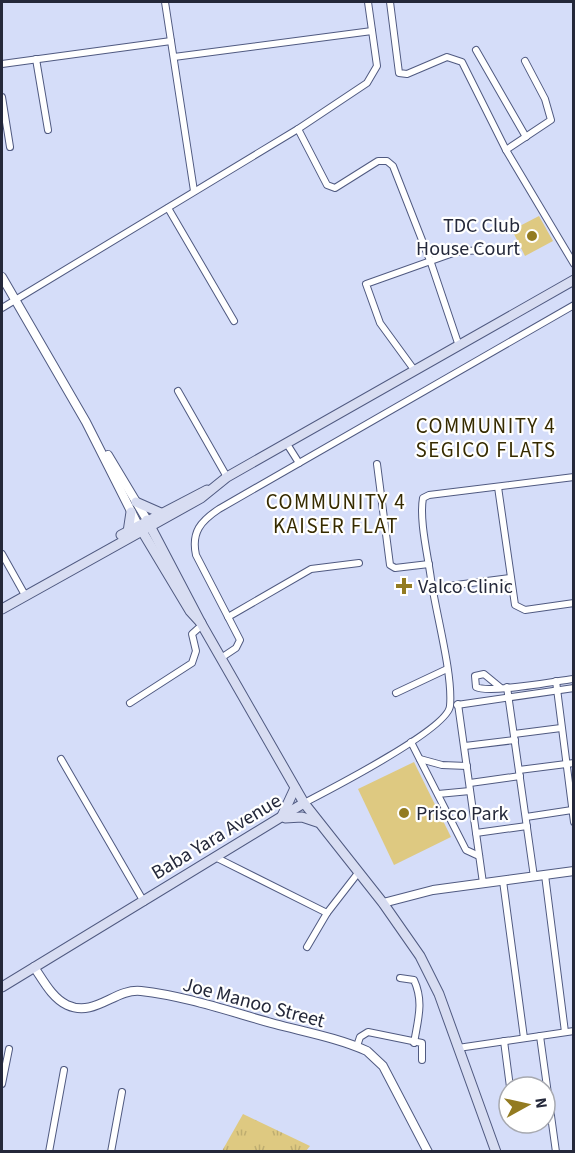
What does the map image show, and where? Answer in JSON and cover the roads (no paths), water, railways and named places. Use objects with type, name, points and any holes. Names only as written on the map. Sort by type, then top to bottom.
[{"type":"main road","points":[[2,609],[227,477],[573,280]]},
{"type":"main road","points":[[136,502],[164,515]]},
{"type":"main road","points":[[128,535],[131,512]]},
{"type":"main road","points":[[128,535],[158,546],[164,515]]},
{"type":"main road","name":"Baba Yara Avenue","points":[[2,987],[278,821],[304,803],[145,526]]},
{"type":"main road","points":[[278,821],[295,788]]},
{"type":"main road","points":[[304,803],[383,903],[411,941],[430,974],[496,1152]]},
{"type":"main road","points":[[278,821],[302,817],[317,822]]},
{"type":"street","points":[[165,2],[194,191]]},
{"type":"street","points":[[2,308],[298,129],[371,78],[377,66],[368,2]]},
{"type":"street","points":[[390,2],[399,73],[407,74],[447,57],[462,62],[506,150],[573,264]]},
{"type":"street","points":[[174,57],[372,31]]},
{"type":"street","points":[[2,64],[171,41]]},
{"type":"street","points":[[477,50],[526,137]]},
{"type":"street","points":[[36,59],[48,130]]},
{"type":"street","points":[[506,150],[548,124],[551,117],[525,61]]},
{"type":"street","points":[[2,97],[10,147]]},
{"type":"street","points":[[298,129],[327,185],[331,188],[335,188],[378,162],[385,161],[391,164],[431,263],[459,346]]},
{"type":"street","points":[[168,208],[234,321]]},
{"type":"street","points":[[415,371],[380,322],[366,284],[431,263],[456,252],[492,249]]},
{"type":"street","points":[[2,277],[86,422],[136,502],[145,526]]},
{"type":"street","points":[[221,658],[236,648],[240,640],[196,555],[195,532],[212,514],[573,305]]},
{"type":"street","points":[[178,390],[227,477]]},
{"type":"street","points":[[86,422],[131,512],[145,526]]},
{"type":"street","points":[[287,444],[299,464]]},
{"type":"street","points":[[377,464],[391,566],[395,568],[429,564]]},
{"type":"street","points":[[304,803],[411,742],[445,719],[450,705],[447,669],[429,564],[423,498],[573,477]]},
{"type":"street","points":[[498,487],[514,602],[521,609],[573,603]]},
{"type":"street","points":[[2,554],[25,595]]},
{"type":"street","points":[[228,617],[311,569],[359,563]]},
{"type":"street","points":[[433,588],[510,578]]},
{"type":"street","points":[[130,703],[192,663],[196,651],[192,634],[202,625]]},
{"type":"street","points":[[396,693],[447,669]]},
{"type":"street","points":[[534,877],[509,697],[504,688],[573,679]]},
{"type":"street","points":[[556,681],[561,728],[570,763],[573,822]]},
{"type":"street","points":[[450,705],[573,688]]},
{"type":"street","points":[[458,704],[483,883]]},
{"type":"street","points":[[465,746],[561,728]]},
{"type":"street","points":[[411,742],[466,850],[479,856]]},
{"type":"street","points":[[61,759],[144,902]]},
{"type":"street","points":[[420,759],[442,765],[467,766]]},
{"type":"street","points":[[470,783],[570,763]]},
{"type":"street","points":[[438,794],[470,791]]},
{"type":"street","points":[[526,817],[572,810]]},
{"type":"street","points":[[476,833],[527,826]]},
{"type":"street","points":[[217,858],[327,913]]},
{"type":"street","points":[[383,903],[407,895],[573,871]]},
{"type":"street","points":[[307,947],[327,913],[358,873]]},
{"type":"street","points":[[544,875],[565,1032]]},
{"type":"street","points":[[503,881],[524,1038]]},
{"type":"street","name":"Joe Manoo Street","points":[[34,967],[57,998],[68,1005],[82,1008],[98,1005],[121,994],[140,991],[357,1046],[376,1058],[383,1066],[428,1152]]},
{"type":"street","points":[[400,978],[414,980],[418,990],[421,1010],[414,1042]]},
{"type":"street","points":[[458,1048],[573,1031]]},
{"type":"street","points":[[357,1046],[360,1037],[368,1032],[423,1046],[422,1060]]},
{"type":"street","points":[[540,1036],[556,1152]]},
{"type":"street","points":[[504,1041],[508,1075]]},
{"type":"street","points":[[2,1084],[9,1049]]},
{"type":"street","points":[[49,1152],[64,1070]]},
{"type":"street","points":[[111,1152],[122,1092]]},
{"type":"place","name":"TDC Club House Court","points":[[532,236]]},
{"type":"place","name":"Valco Clinic","points":[[404,586]]},
{"type":"place","name":"Prisco Park","points":[[404,813]]},
{"type":"district","name":"COMMUNITY 4 SEGICO FLATS","points":[[486,438]]},
{"type":"district","name":"COMMUNITY 4 KAISER FLAT","points":[[336,514]]}]
